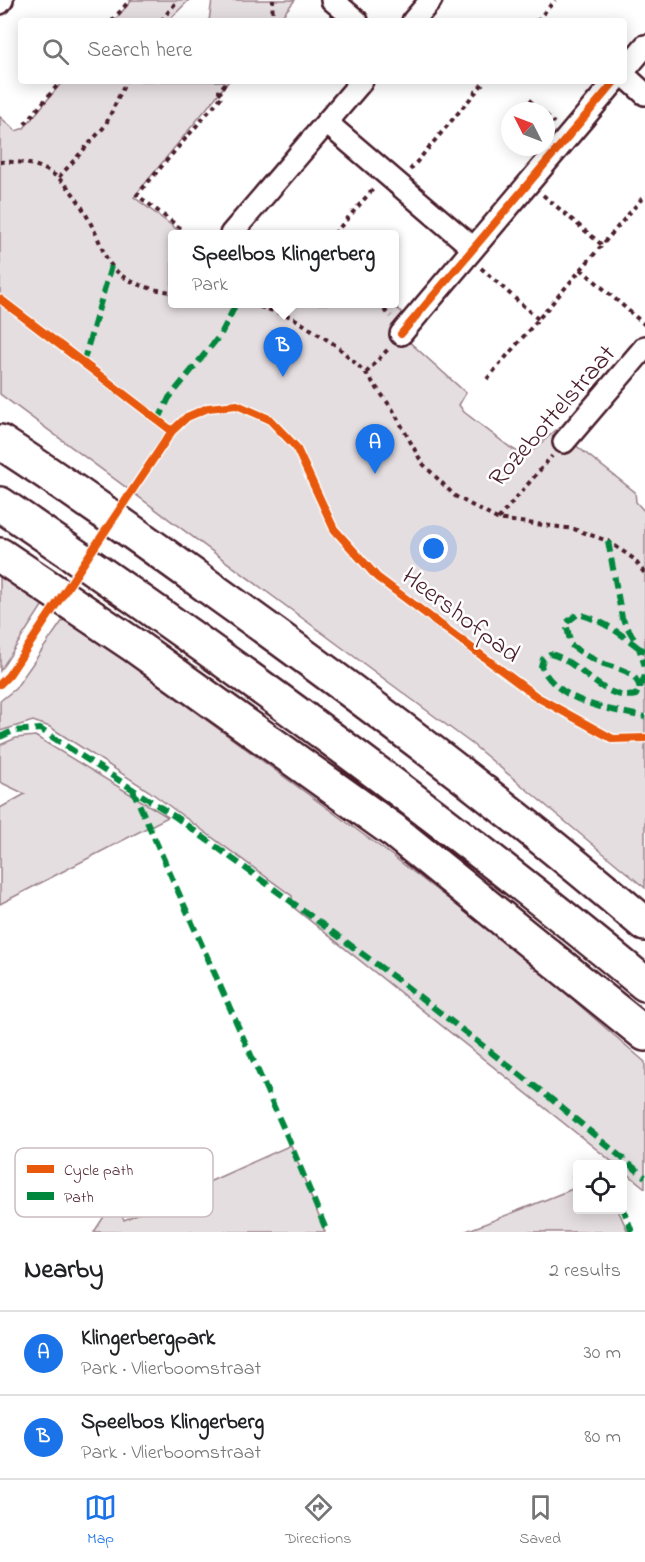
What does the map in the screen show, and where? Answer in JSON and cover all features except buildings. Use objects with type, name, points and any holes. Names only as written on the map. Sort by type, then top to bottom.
[{"type":"highway","points":[[0,425],[67,485]]},
{"type":"highway","points":[[0,442],[67,485],[436,754],[645,924]]},
{"type":"highway","points":[[0,504],[157,611],[414,798],[645,984]]},
{"type":"highway","points":[[0,555],[135,646],[393,831],[645,1034]]},
{"type":"street","points":[[332,0],[353,18]]},
{"type":"street","points":[[416,18],[431,0]]},
{"type":"street","points":[[627,69],[645,46]]},
{"type":"street","points":[[627,76],[645,94]]},
{"type":"street","points":[[234,230],[360,84]]},
{"type":"street","points":[[400,334],[612,84]]},
{"type":"street","points":[[327,123],[392,179],[470,252]]},
{"type":"street","name":"Rozebottelstraat","points":[[564,442],[645,347]]},
{"type":"path","points":[[115,18],[130,0]]},
{"type":"path","points":[[163,18],[178,0]]},
{"type":"path","points":[[272,18],[273,0]]},
{"type":"path","points":[[540,18],[555,0]]},
{"type":"path","points":[[25,124],[58,84]]},
{"type":"path","points":[[59,177],[105,126],[125,84]]},
{"type":"path","points":[[183,230],[137,195],[223,95],[219,91],[225,84]]},
{"type":"path","points":[[338,230],[392,179],[482,84]]},
{"type":"path","points":[[0,162],[20,161],[47,168],[59,177],[89,220],[111,266],[146,290],[168,292]]},
{"type":"path","points":[[528,183],[602,245]]},
{"type":"path","points":[[487,379],[645,195]]},
{"type":"path","points":[[470,252],[538,319]]},
{"type":"path","points":[[581,269],[645,325]]},
{"type":"path","points":[[267,308],[292,316],[337,346],[366,373],[393,410],[422,463],[455,496],[497,519],[574,529],[608,541],[634,559],[645,574]]},
{"type":"path","points":[[366,373],[400,334]]},
{"type":"shaded area","points":[[132,0],[189,0],[171,18],[117,18]]},
{"type":"shaded area","points":[[212,0],[295,0],[280,18],[209,18]]},
{"type":"shaded area","points":[[61,84],[227,84],[134,197],[178,230],[168,230],[168,308],[396,308],[407,316],[395,329],[466,393],[459,405],[464,412],[518,452],[531,452],[556,430],[635,492],[636,502],[645,512],[645,888],[472,744],[0,394],[0,117],[16,131],[24,128]]},
{"type":"shaded area","points":[[0,574],[44,603],[0,671]]},
{"type":"shaded area","points":[[65,617],[386,851],[525,958],[645,1062],[645,1188],[627,1173],[627,1160],[610,1160],[293,907],[292,896],[149,791],[50,727],[33,721],[0,731],[0,701],[15,689]]},
{"type":"shaded area","points":[[35,736],[168,817],[0,904],[0,808],[25,794],[0,782],[0,745],[16,738]]},
{"type":"shaded area","points":[[291,1145],[325,1232],[94,1232],[104,1217],[122,1217],[124,1220],[131,1217],[213,1217],[213,1180]]},
{"type":"shaded area","points":[[573,1189],[573,1214],[620,1214],[628,1232],[464,1232]]},
{"type":"marked path","points":[[83,363],[111,266]]},
{"type":"marked path","points":[[158,421],[169,398],[221,334],[234,308]]},
{"type":"marked path","points":[[608,541],[622,618],[636,642]]},
{"type":"marked path","points":[[639,648],[610,628],[587,617],[578,614],[566,623],[571,645],[603,664],[623,670],[633,676],[640,688]]},
{"type":"marked path","points":[[645,651],[639,648],[645,666]]},
{"type":"marked path","points":[[645,676],[636,695],[624,696],[602,687],[572,664],[550,654],[543,659],[541,666],[549,678],[572,696],[601,707],[645,717]]},
{"type":"marked path","points":[[0,737],[13,731],[40,729],[177,818],[398,980],[550,1098],[645,1177]]},
{"type":"marked path","points":[[132,788],[291,1145],[327,1232]]},
{"type":"marked path","points":[[625,1214],[632,1232]]},
{"type":"cycle path","points":[[401,334],[612,84]]},
{"type":"cycle path","points":[[0,299],[172,431]]},
{"type":"cycle path","name":"Heershofpad","points":[[0,684],[9,675],[172,431],[187,417],[208,408],[237,405],[269,419],[296,447],[334,529],[377,577],[537,697],[613,739],[645,738]]},
{"type":"place","name":"Speelbos Klingerberg","points":[[283,377]]},
{"type":"place","name":"Klingerbergpark","points":[[375,474]]}]
